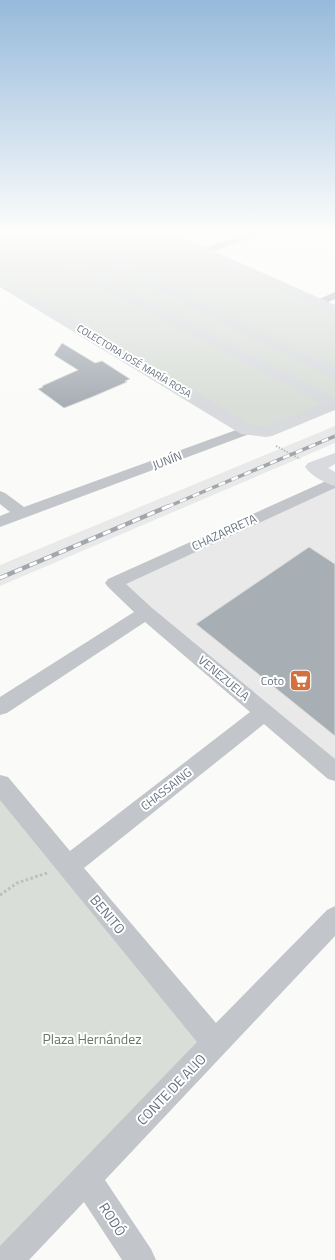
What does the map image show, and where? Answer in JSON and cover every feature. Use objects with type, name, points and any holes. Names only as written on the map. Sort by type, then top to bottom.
[{"type":"main road","name":"COLECTORA JOSÉ MARÍA ROSA","points":[[15,290],[247,430]]},
{"type":"main road","points":[[118,290],[335,404]]},
{"type":"main road","points":[[168,290],[335,374]]},
{"type":"main road","points":[[292,290],[335,310]]},
{"type":"main road","name":"JUNÍN","points":[[247,430],[266,432],[335,404]]},
{"type":"main road","points":[[335,458],[314,467],[335,481]]},
{"type":"street","points":[[319,302],[335,295]]},
{"type":"street","name":"JUNÍN","points":[[0,522],[247,430]]},
{"type":"street","name":"CHAZARRETA","points":[[114,583],[335,481]]},
{"type":"street","points":[[0,496],[22,514]]},
{"type":"street","name":"VENEZUELA","points":[[114,583],[146,613],[335,772]]},
{"type":"street","points":[[0,707],[146,613]]},
{"type":"street","name":"CHASSAING","points":[[68,866],[264,713]]},
{"type":"street","name":"BENITO","points":[[0,784],[215,1043]]},
{"type":"street","name":"CONTE DE ALIO","points":[[8,1260],[335,918]]},
{"type":"street","name":"RODÓ","points":[[86,1178],[140,1260]]},
{"type":"path","points":[[0,895],[17,883],[68,866]]},
{"type":"shaded area","points":[[335,426],[335,443],[0,586],[0,565]]},
{"type":"shaded area","points":[[335,482],[335,772],[114,583]]},
{"type":"green space","points":[[15,290],[290,290],[335,310],[335,404],[266,432],[247,430]]},
{"type":"green space","name":"Plaza Hernández","points":[[0,784],[215,1043],[8,1260],[0,1260]]},
{"type":"building","points":[[62,343],[95,363],[102,361],[130,379],[125,381],[127,382],[64,408],[38,389],[78,370],[54,355]]},
{"type":"building","name":"Coto","points":[[309,547],[335,564],[335,736],[196,624]]},
{"type":"railway","points":[[167,507],[335,436]]},
{"type":"railway","points":[[0,578],[169,506]]},
{"type":"place","name":"Coto","points":[[300,680]]}]
